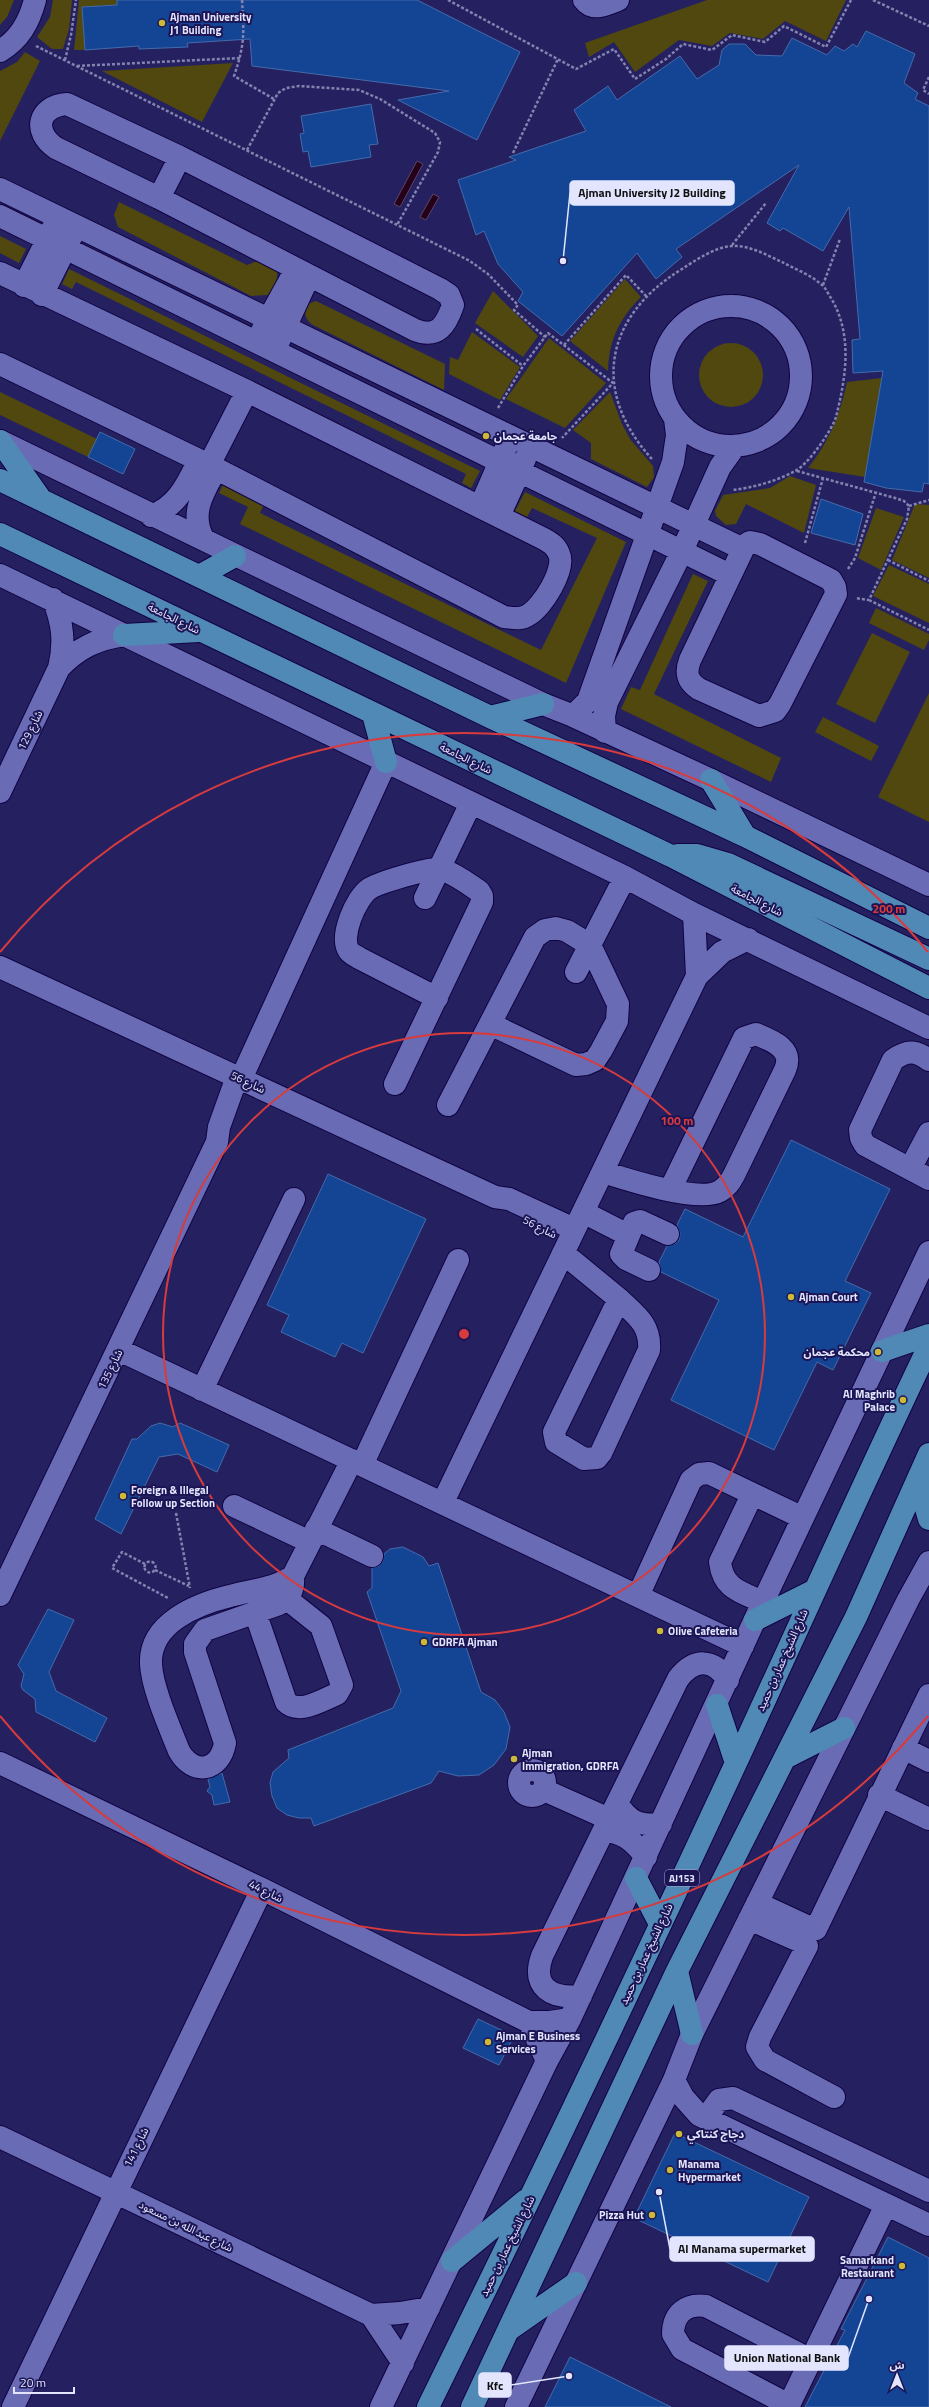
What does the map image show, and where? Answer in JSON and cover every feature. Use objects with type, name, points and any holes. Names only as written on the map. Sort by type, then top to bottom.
[{"type":"main road","points":[[0,441],[41,499]]},
{"type":"main road","points":[[0,480],[490,717],[746,836],[919,921],[929,928]]},
{"type":"main road","name":"شارع الجامعة","points":[[0,534],[671,856],[929,988]]},
{"type":"main road","points":[[199,576],[235,556]]},
{"type":"main road","points":[[124,635],[202,631]]},
{"type":"main road","points":[[490,717],[542,704]]},
{"type":"main road","points":[[373,714],[386,762]]},
{"type":"main road","points":[[711,780],[746,836]]},
{"type":"main road","points":[[671,856],[697,855],[728,864],[929,959]]},
{"type":"main road","points":[[908,978],[929,995]]},
{"type":"main road","points":[[882,1351],[929,1335]]},
{"type":"main road","name":"شارع الشيخ عمار بن حميد","points":[[428,2407],[532,2196],[736,1763],[813,1591],[929,1346]]},
{"type":"main road","points":[[472,2407],[677,1971],[859,1610],[929,1454]]},
{"type":"main road","points":[[918,1479],[929,1519]]},
{"type":"main road","points":[[759,1611],[813,1591]]},
{"type":"main road","points":[[717,1705],[736,1763]]},
{"type":"main road","points":[[785,1758],[844,1728]]},
{"type":"main road","points":[[636,1878],[660,1924]]},
{"type":"main road","points":[[677,1971],[692,2034]]},
{"type":"main road","points":[[452,2261],[532,2196]]},
{"type":"main road","points":[[509,2330],[576,2283]]},
{"type":"street","points":[[0,51],[18,37],[30,18],[35,0]]},
{"type":"street","points":[[584,0],[592,6],[599,7],[618,0]]},
{"type":"street","points":[[67,104],[180,157],[440,289],[449,295],[453,305],[444,324],[436,332],[426,334],[302,272],[159,198],[46,142],[41,132],[41,121],[46,111],[56,105],[67,104]]},
{"type":"street","points":[[159,198],[180,157]]},
{"type":"street","points":[[0,189],[511,438],[743,549]]},
{"type":"street","points":[[0,216],[730,575]]},
{"type":"street","points":[[33,290],[67,222]]},
{"type":"street","points":[[265,346],[302,272]]},
{"type":"street","points":[[0,274],[247,391],[544,539],[554,545],[560,555],[560,567],[546,597],[528,615],[516,619],[504,617],[208,465],[0,364]]},
{"type":"street","points":[[738,307],[761,313],[780,326],[794,344],[801,366],[800,390],[792,411],[778,429],[758,441],[735,446],[712,444],[692,434],[675,419],[664,399],[661,376],[665,353],[676,333],[694,317],[715,308],[738,307]]},
{"type":"street","points":[[151,516],[168,508],[175,502],[208,465],[247,391]]},
{"type":"street","points":[[605,732],[605,681],[647,535],[676,449],[675,419]]},
{"type":"street","points":[[489,511],[509,466],[511,438]]},
{"type":"street","points":[[0,441],[151,516],[204,540],[542,704],[571,715],[711,780],[929,885]]},
{"type":"street","points":[[571,715],[583,707],[605,681],[682,551],[720,467],[735,446]]},
{"type":"street","points":[[509,466],[538,451]]},
{"type":"street","points":[[204,540],[197,523],[197,513],[208,465]]},
{"type":"street","points":[[750,542],[755,542],[800,564],[831,580],[836,590],[780,704],[775,711],[759,716],[691,684],[687,677],[687,668],[743,549],[750,542]]},
{"type":"street","points":[[0,575],[53,599],[124,635],[624,877],[694,914],[929,1028]]},
{"type":"street","name":"شارع 129","points":[[0,792],[60,668],[63,651],[63,633],[60,616],[53,599]]},
{"type":"street","name":"شارع 129","points":[[60,668],[71,656],[85,646],[104,638],[124,635]]},
{"type":"street","name":"شارع 135","points":[[0,1595],[119,1350],[217,1142],[219,1127],[243,1080],[386,762]]},
{"type":"street","points":[[425,898],[471,803]]},
{"type":"street","points":[[395,1084],[437,998],[482,902],[482,896],[479,891],[439,869],[383,882],[369,889],[358,900],[345,941],[349,952],[437,998]]},
{"type":"street","points":[[576,972],[624,877]]},
{"type":"street","points":[[694,914],[697,976]]},
{"type":"street","points":[[448,1105],[535,937],[545,930],[556,928],[567,931],[590,945],[618,1004],[619,1013],[595,1060],[586,1064],[576,1065],[490,1024]]},
{"type":"street","points":[[443,1502],[697,976],[722,952],[748,939]]},
{"type":"street","name":"شارع 56","points":[[0,967],[495,1197],[504,1208],[572,1234]]},
{"type":"street","points":[[603,1172],[670,1190],[710,1194],[720,1191],[729,1184],[785,1070],[788,1056],[784,1050],[756,1034],[744,1038],[670,1190]]},
{"type":"street","points":[[929,1060],[915,1052],[903,1053],[893,1060],[860,1130],[861,1138],[865,1145],[929,1179]]},
{"type":"street","points":[[910,1169],[929,1133]]},
{"type":"street","points":[[202,1390],[294,1199]]},
{"type":"street","points":[[649,1270],[626,1259],[621,1254],[628,1235],[637,1221],[668,1234]]},
{"type":"street","points":[[572,1234],[628,1235]]},
{"type":"street","points":[[572,1234],[619,1299],[647,1327],[650,1339],[649,1350],[601,1453],[597,1458],[584,1459],[556,1442],[554,1432],[619,1299]]},
{"type":"street","points":[[381,2407],[547,2061],[581,1996],[717,1705],[759,1611],[929,1252]]},
{"type":"street","points":[[293,1576],[280,1584],[223,1597],[197,1607],[166,1626],[157,1637],[152,1650],[150,1664],[179,1751],[184,1760],[191,1766],[200,1768],[210,1766],[218,1761],[223,1753],[225,1743],[195,1652],[195,1644],[205,1630],[287,1599],[292,1592],[293,1576],[313,1536],[357,1462],[458,1260]]},
{"type":"street","points":[[119,1350],[443,1502],[743,1646]]},
{"type":"street","points":[[638,1596],[691,1480],[699,1474],[709,1473],[803,1518]]},
{"type":"street","points":[[752,1494],[720,1562],[721,1574],[728,1584],[759,1611]]},
{"type":"street","points":[[234,1506],[313,1536],[372,1556]]},
{"type":"street","points":[[516,2407],[656,2119],[674,2080],[692,2034],[908,1600],[929,1565]]},
{"type":"street","points":[[908,1600],[929,1596]]},
{"type":"street","points":[[256,1612],[286,1702],[291,1707],[298,1708],[338,1694],[342,1685],[321,1626],[287,1599]]},
{"type":"street","points":[[581,1996],[567,1997],[555,1995],[542,1984],[538,1967],[678,1679],[686,1669],[697,1664],[710,1664],[721,1670],[728,1680]]},
{"type":"street","points":[[834,2097],[764,2060],[757,2047],[760,2037],[811,1937],[928,1698]]},
{"type":"street","points":[[903,1748],[929,1761]]},
{"type":"street","name":"شارع 44","points":[[0,1763],[262,1889],[529,2022],[550,2022],[570,2019]]},
{"type":"street","points":[[544,1790],[610,1818],[632,1821],[646,1825],[661,1824]]},
{"type":"street","points":[[880,1795],[929,1819]]},
{"type":"street","points":[[610,1818],[612,1831],[628,1837],[646,1856]]},
{"type":"street","name":"شارع 141","points":[[13,2407],[114,2192],[262,1889]]},
{"type":"street","points":[[753,1911],[811,1937]]},
{"type":"street","points":[[529,2022],[547,2061]]},
{"type":"street","points":[[674,2080],[683,2097],[702,2116],[929,2225]]},
{"type":"street","points":[[656,2119],[673,2114],[702,2116],[719,2100],[733,2098],[929,2191]]},
{"type":"street","name":"شارع عبد الله بن مسعود","points":[[0,2137],[371,2315],[400,2313],[429,2308]]},
{"type":"street","points":[[811,2360],[706,2306],[689,2306],[676,2317],[673,2334],[682,2349],[789,2406],[886,2204]]},
{"type":"street","points":[[371,2315],[403,2363]]},
{"type":"path","points":[[65,60],[71,34],[76,0]]},
{"type":"path","points":[[242,0],[245,36],[234,76],[274,99]]},
{"type":"path","points":[[448,0],[576,69],[614,49],[635,79],[666,59],[683,44],[712,50],[732,35],[765,42],[784,26],[826,47],[851,0]]},
{"type":"path","points":[[458,5],[460,0]]},
{"type":"path","points":[[874,0],[929,26]]},
{"type":"path","points":[[18,37],[470,261],[488,274],[518,305],[514,310],[545,337]]},
{"type":"path","points":[[76,66],[240,58]]},
{"type":"path","points":[[513,153],[558,59]]},
{"type":"path","points":[[929,78],[923,90],[929,94]]},
{"type":"path","points":[[247,150],[274,99],[286,88],[299,86],[359,90],[380,99],[438,136],[440,142],[438,152],[397,225]]},
{"type":"path","points":[[732,246],[766,203]]},
{"type":"path","points":[[823,285],[840,239]]},
{"type":"path","points":[[668,476],[645,452],[625,422],[615,396],[613,382],[615,352],[620,335],[628,319],[646,296],[676,272],[717,250],[732,246],[752,248],[806,274],[823,285],[837,308],[842,326],[847,363],[845,381],[834,424],[824,441],[797,471],[738,489],[710,491]]},
{"type":"path","points":[[564,345],[626,275],[646,296]]},
{"type":"path","points":[[476,329],[524,366]]},
{"type":"path","points":[[487,426],[524,366],[548,333],[613,382]]},
{"type":"path","points":[[538,451],[613,382]]},
{"type":"path","points":[[797,471],[876,492],[904,501],[909,506]]},
{"type":"path","points":[[800,564],[823,478]]},
{"type":"path","points":[[876,492],[855,558],[836,590],[869,600],[929,630]]},
{"type":"path","points":[[909,506],[929,500]]},
{"type":"path","points":[[869,600],[907,519],[909,506]]},
{"type":"path","points":[[888,560],[929,581]]},
{"type":"path","points":[[176,1513],[190,1586],[197,1607]]},
{"type":"path","points":[[155,1570],[155,1564],[153,1562],[145,1564],[122,1552],[112,1568],[173,1601],[178,1618]]},
{"type":"path","points":[[145,1564],[148,1572],[155,1570],[190,1586]]},
{"type":"shaded area","points":[[0,0],[14,0],[7,17],[0,25]]},
{"type":"shaded area","points":[[53,0],[72,0],[69,29],[63,49],[52,49],[37,37],[50,17]]},
{"type":"shaded area","points":[[79,0],[117,0],[117,5],[82,7],[85,50],[74,50]]},
{"type":"shaded area","points":[[707,0],[846,0],[826,41],[785,21],[763,39],[730,33],[712,46],[679,40],[635,72],[614,42],[589,57],[585,43]]},
{"type":"shaded area","points":[[25,52],[40,61],[0,141],[0,71],[17,62]]},
{"type":"shaded area","points":[[233,63],[202,122],[102,71]]},
{"type":"shaded area","points":[[417,161],[423,164],[400,207],[394,204]]},
{"type":"shaded area","points":[[433,194],[439,197],[426,220],[420,217]]},
{"type":"shaded area","points":[[119,202],[247,265],[262,259],[278,268],[276,284],[268,295],[251,296],[118,227],[114,215]]},
{"type":"shaded area","points":[[0,236],[26,249],[19,263],[0,253]]},
{"type":"shaded area","points":[[69,269],[480,471],[471,488],[462,483],[466,474],[76,282],[72,289],[62,284]]},
{"type":"shaded area","points":[[625,279],[641,297],[633,305],[621,322],[610,349],[608,371],[570,341]]},
{"type":"shaded area","points":[[493,291],[538,336],[523,357],[475,323]]},
{"type":"shaded area","points":[[316,301],[445,364],[444,390],[311,324],[306,317],[305,312],[308,304]]},
{"type":"shaded area","points":[[472,332],[520,367],[500,400],[449,374],[450,357],[458,360]]},
{"type":"shaded area","points":[[549,338],[606,383],[565,428],[506,399]]},
{"type":"shaded area","points":[[731,343],[749,349],[757,357],[763,375],[757,393],[749,401],[731,407],[713,401],[705,393],[699,375],[705,357],[713,349]]},
{"type":"shaded area","points":[[882,378],[865,477],[808,468],[822,448],[833,428],[841,406],[847,382]]},
{"type":"shaded area","points":[[0,392],[97,439],[88,457],[0,415]]},
{"type":"shaded area","points":[[610,392],[622,424],[630,439],[653,466],[654,477],[647,487],[591,459],[591,443],[573,430]]},
{"type":"shaded area","points":[[790,476],[816,485],[804,533],[746,504],[736,524],[726,525],[716,516],[715,511],[723,495],[770,488]]},
{"type":"shaded area","points":[[226,479],[266,500],[260,513],[541,650],[597,538],[532,508],[527,517],[515,511],[525,492],[626,542],[566,683],[240,524],[248,507],[219,493]]},
{"type":"shaded area","points":[[915,504],[929,505],[929,578],[892,560]]},
{"type":"shaded area","points":[[876,508],[904,517],[881,570],[858,558]]},
{"type":"shaded area","points":[[889,565],[929,584],[929,623],[873,596]]},
{"type":"shaded area","points":[[693,574],[708,581],[654,694],[781,758],[771,782],[621,709],[631,687],[640,690]]},
{"type":"shaded area","points":[[876,608],[929,634],[929,640],[924,650],[869,623]]},
{"type":"shaded area","points":[[872,633],[910,652],[875,723],[836,704]]},
{"type":"shaded area","points":[[929,693],[929,822],[878,797]]},
{"type":"shaded area","points":[[823,717],[879,746],[871,761],[815,732]]},
{"type":"building","points":[[117,0],[417,0],[520,52],[477,140],[398,100],[449,91],[252,66],[250,39],[187,43],[188,47],[139,49],[139,46],[85,50],[82,7],[117,5]]},
{"type":"building","points":[[866,31],[915,54],[904,83],[918,93],[915,99],[929,106],[929,484],[924,483],[922,492],[886,488],[864,482],[883,371],[853,373],[852,340],[860,339],[849,207],[823,251],[783,228],[780,231],[767,223],[799,165],[676,249],[682,257],[656,279],[637,253],[562,336],[518,301],[523,292],[498,264],[484,231],[476,235],[458,180],[516,160],[509,157],[586,131],[574,110],[608,86],[617,100],[680,56],[697,79],[719,65],[722,50],[729,44],[745,44],[756,55],[782,56],[792,38],[827,55],[835,46],[844,51],[853,44],[857,47]]},
{"type":"building","points":[[371,104],[378,144],[369,145],[371,157],[311,167],[308,151],[303,152],[300,134],[304,133],[301,116]]},
{"type":"building","points":[[100,432],[135,449],[123,474],[88,457]]},
{"type":"building","points":[[821,499],[863,514],[855,545],[811,533]]},
{"type":"building","name":"Ajman Court","points":[[791,1140],[890,1189],[845,1281],[871,1293],[833,1370],[817,1362],[774,1450],[671,1400],[719,1300],[661,1272],[659,1262],[667,1246],[675,1244],[679,1240],[680,1233],[677,1225],[685,1209],[743,1237]]},
{"type":"building","points":[[328,1174],[426,1219],[363,1353],[342,1343],[335,1357],[281,1332],[289,1315],[267,1305]]},
{"type":"building","name":"Foreign & Illegal Follow up Section","points":[[160,1423],[173,1427],[180,1423],[229,1445],[217,1472],[178,1454],[159,1457],[121,1534],[95,1519],[132,1439],[137,1439],[151,1426]]},
{"type":"building","name":"GDRFA Ajman","points":[[403,1547],[423,1557],[429,1566],[438,1563],[481,1692],[495,1700],[504,1712],[510,1727],[506,1749],[494,1765],[479,1775],[458,1776],[439,1771],[431,1783],[314,1826],[311,1818],[299,1818],[287,1815],[277,1808],[272,1796],[270,1783],[273,1772],[289,1758],[288,1750],[393,1708],[401,1691],[367,1592],[372,1588],[372,1568],[379,1566],[383,1561],[384,1554],[390,1549]]},
{"type":"building","points":[[48,1609],[74,1620],[49,1672],[56,1691],[107,1718],[95,1742],[36,1712],[35,1699],[23,1690],[21,1686],[24,1674],[18,1665]]},
{"type":"building","points":[[222,1773],[230,1802],[214,1805],[212,1795],[207,1791],[210,1787],[208,1779]]},
{"type":"building","name":"Ajman E Business Services","points":[[478,2019],[514,2036],[499,2065],[463,2048]]},
{"type":"building","points":[[675,2133],[809,2197],[768,2282],[634,2218]]},
{"type":"building","points":[[888,2237],[929,2258],[929,2407],[805,2407],[845,2330],[841,2329]]},
{"type":"building","points":[[570,2357],[671,2407],[545,2407]]},
{"type":"place","name":"Ajman University J1 Building","points":[[162,23]]},
{"type":"place","name":"Ajman University J2 Building","points":[[563,261]]},
{"type":"place","name":"جامعة عجمان","points":[[486,436]]},
{"type":"place","name":"Ajman Court","points":[[791,1297]]},
{"type":"place","name":"محكمة عجمان","points":[[878,1352]]},
{"type":"place","name":"Al Maghrib Palace","points":[[903,1400]]},
{"type":"place","name":"Foreign & Illegal Follow up Section","points":[[123,1496]]},
{"type":"place","name":"Olive Cafeteria","points":[[660,1631]]},
{"type":"place","name":"GDRFA Ajman","points":[[424,1642]]},
{"type":"place","name":"Ajman Immigration, GDRFA","points":[[514,1759]]},
{"type":"place","name":"Ajman E Business Services","points":[[488,2042]]},
{"type":"place","name":"دجاج كنتاكي","points":[[679,2134]]},
{"type":"place","name":"Manama Hypermarket","points":[[670,2170]]},
{"type":"place","name":"Al Manama supermarket","points":[[659,2192]]},
{"type":"place","name":"Pizza Hut","points":[[652,2215]]},
{"type":"place","name":"Samarkand Restaurant","points":[[902,2266]]},
{"type":"place","name":"Union National Bank","points":[[869,2299]]},
{"type":"place","name":"Kfc","points":[[569,2376]]}]
